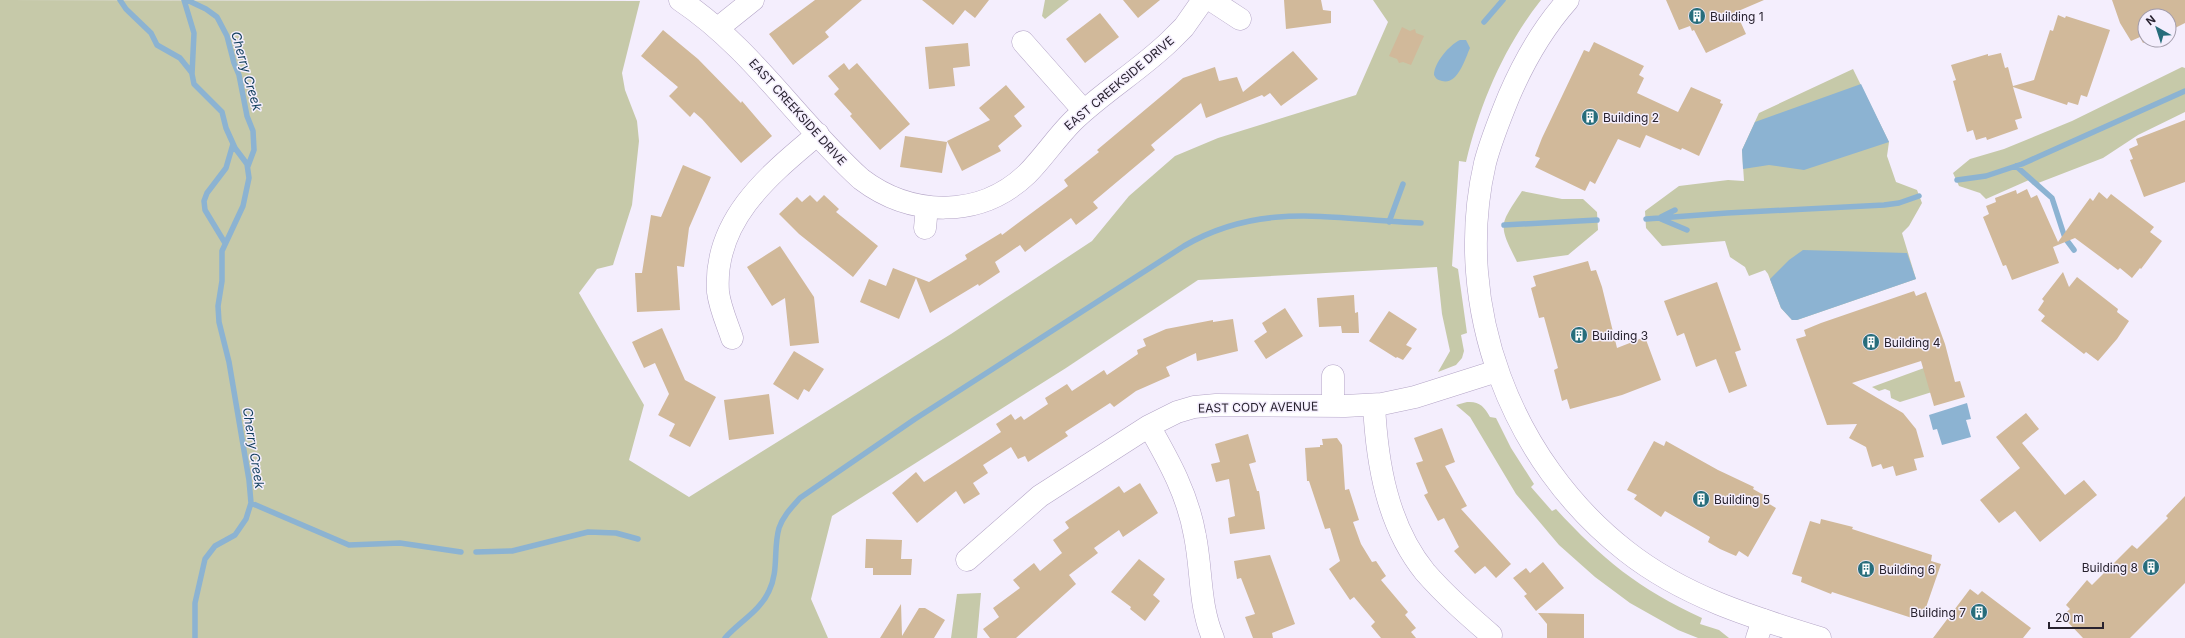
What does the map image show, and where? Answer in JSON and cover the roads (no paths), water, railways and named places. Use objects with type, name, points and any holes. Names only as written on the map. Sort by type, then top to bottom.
[{"type":"street","name":"EAST CREEKSIDE DRIVE","points":[[680,0],[718,28],[755,63],[847,166],[874,189],[900,201],[926,217],[952,208],[968,206],[1002,192],[1028,173],[1062,132],[1084,111],[1160,50],[1184,27],[1203,0]]},
{"type":"street","points":[[718,28],[753,0]]},
{"type":"street","points":[[1211,0],[1240,19]]},
{"type":"street","points":[[1568,0],[1546,28],[1519,74],[1495,131],[1484,169],[1477,218],[1477,274],[1483,316],[1497,370],[1514,414],[1534,449],[1559,486],[1592,522],[1629,554],[1671,582],[1714,602],[1760,629],[1820,638]]},
{"type":"street","points":[[1023,42],[1084,111]]},
{"type":"street","points":[[732,338],[718,292],[720,262],[728,236],[741,209],[753,193],[818,134]]},
{"type":"street","name":"EAST CODY AVENUE","points":[[967,560],[1040,496],[1149,426],[1177,412],[1201,406],[1374,405],[1415,397],[1497,370]]},
{"type":"street","points":[[1333,376],[1333,406]]},
{"type":"street","points":[[1374,405],[1379,467],[1391,509],[1401,532],[1412,552],[1429,576],[1458,606],[1491,635]]},
{"type":"street","points":[[1149,426],[1178,481],[1187,502],[1198,551],[1204,611],[1213,638]]},
{"type":"water","points":[[1460,40],[1466,40],[1470,48],[1460,70],[1457,75],[1448,81],[1438,80],[1434,75],[1439,60],[1451,46]]},
{"type":"water","points":[[1861,84],[1889,142],[1804,170],[1769,165],[1743,169],[1742,150],[1755,122]]},
{"type":"water","points":[[1803,250],[1907,253],[1916,279],[1797,320],[1792,320],[1781,308],[1770,279],[1789,260]]},
{"type":"water","points":[[1967,403],[1971,419],[1966,420],[1971,437],[1942,445],[1937,429],[1933,430],[1929,415]]},
{"type":"waterway","name":"Cherry Creek","points":[[120,0],[126,9],[151,33],[157,45],[180,58],[192,73]]},
{"type":"waterway","name":"Cherry Creek","points":[[184,0],[194,33],[192,74],[194,84],[222,112],[226,128],[235,148],[247,164],[249,178],[243,206],[222,251],[222,281],[218,306],[219,322],[229,362],[249,480],[251,503],[246,519],[235,535],[215,546],[205,559],[195,603],[195,638]]},
{"type":"waterway","name":"Cherry Creek","points":[[187,0],[206,9],[217,17],[227,36],[234,63],[239,75],[247,116],[253,131],[254,150],[248,166]]},
{"type":"waterway","points":[[1484,22],[1503,0]]},
{"type":"waterway","points":[[1957,180],[1986,176],[2022,164],[2185,91]]},
{"type":"waterway","name":"Cherry Creek","points":[[225,243],[205,210],[204,201],[207,193],[226,168],[233,144]]},
{"type":"waterway","points":[[2016,166],[2052,198],[2065,238],[2074,250]]},
{"type":"waterway","points":[[1389,222],[1403,184]]},
{"type":"waterway","points":[[1646,219],[1727,213],[1884,205],[1899,203],[1919,196]]},
{"type":"waterway","points":[[1661,217],[1675,210]]},
{"type":"waterway","points":[[725,638],[760,605],[769,591],[774,576],[776,544],[779,528],[785,516],[800,498],[915,419],[1184,246],[1213,232],[1242,223],[1271,218],[1300,216],[1421,223]]},
{"type":"waterway","points":[[1661,219],[1687,230]]},
{"type":"waterway","points":[[1504,225],[1597,220]]},
{"type":"waterway","points":[[251,503],[349,545],[400,543],[461,552]]},
{"type":"waterway","points":[[476,552],[512,551],[588,532],[616,533],[638,539]]},
{"type":"place","name":"Building 1","points":[[1697,16]]},
{"type":"place","name":"Building 2","points":[[1590,117]]},
{"type":"place","name":"Building 3","points":[[1579,335]]},
{"type":"place","name":"Building 4","points":[[1871,342]]},
{"type":"place","name":"Building 5","points":[[1701,499]]},
{"type":"place","name":"Building 8","points":[[2151,567]]},
{"type":"place","name":"Building 6","points":[[1866,569]]},
{"type":"place","name":"Building 7","points":[[1979,612]]}]
